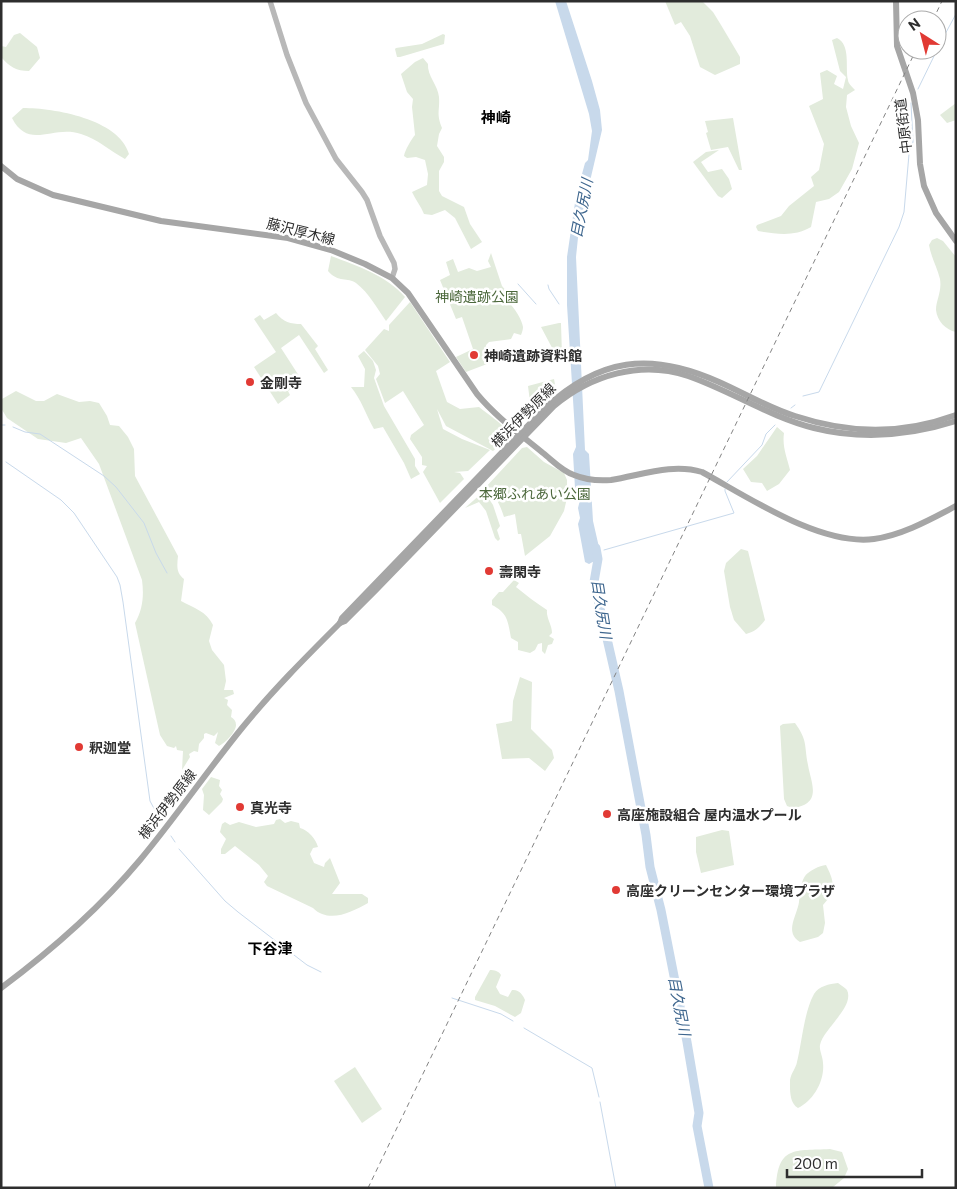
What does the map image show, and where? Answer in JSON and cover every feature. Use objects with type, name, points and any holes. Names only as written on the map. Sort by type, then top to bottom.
[{"type":"main road","points":[[270,1],[287,55],[306,103],[336,159],[367,200],[380,236],[394,263],[395,269],[392,278]]},
{"type":"main road","name":"中原街道","points":[[896,1],[897,46],[913,93],[918,120],[920,164],[924,186],[936,213],[956,241]]},
{"type":"main road","name":"藤沢厚木線","points":[[1,166],[17,179],[53,195],[161,221],[288,238],[366,264],[392,278],[411,297],[477,394],[495,413],[522,436]]},
{"type":"main road","name":"横浜伊勢原線","points":[[1,988],[70,934],[113,890],[140,860],[259,707],[340,623],[342,618],[572,386],[596,373],[627,365],[689,370],[793,416],[841,428],[866,431],[884,430],[918,426],[956,415]]},
{"type":"main road","name":"横浜伊勢原線","points":[[653,367],[686,376],[790,421],[838,433],[887,436],[918,432],[956,421]]},
{"type":"main road","name":"横浜伊勢原線","points":[[522,436],[572,474],[592,480],[611,480],[658,470],[680,468],[702,472],[782,516],[819,530],[857,540],[874,539],[909,529],[956,506]]},
{"type":"green space","points":[[665,1],[702,1],[713,12],[721,25],[740,57],[740,64],[715,75],[700,67],[690,36],[681,22],[675,25]]},
{"type":"green space","points":[[20,33],[37,47],[40,58],[29,71],[14,68],[1,57],[1,46],[6,47],[14,35]]},
{"type":"green space","points":[[443,34],[445,35],[444,44],[397,57],[396,48],[422,44]]},
{"type":"green space","points":[[837,38],[841,41],[846,51],[848,81],[855,90],[847,95],[846,107],[851,126],[859,143],[852,169],[839,192],[829,199],[816,202],[811,227],[798,232],[779,234],[758,231],[757,225],[781,216],[789,206],[814,186],[811,177],[819,170],[824,144],[809,106],[823,99],[820,73],[827,70],[837,76],[834,84],[843,89],[846,77],[840,71],[832,40]]},
{"type":"green space","points":[[423,58],[428,64],[429,73],[437,88],[439,97],[439,115],[442,128],[437,146],[444,157],[444,162],[439,171],[439,191],[442,196],[464,207],[470,224],[482,242],[471,249],[455,218],[445,210],[432,215],[424,214],[412,192],[427,185],[428,174],[425,160],[404,156],[408,145],[415,135],[413,99],[407,92],[401,74]]},
{"type":"green space","points":[[956,103],[956,120],[947,123],[940,115]]},
{"type":"green space","points":[[23,108],[68,113],[99,124],[113,132],[123,142],[129,154],[125,159],[93,139],[81,134],[61,132],[34,135],[26,133],[19,128],[12,118]]},
{"type":"green space","points":[[733,118],[742,170],[739,170],[728,147],[711,150],[706,133],[708,132],[705,121]]},
{"type":"green space","points":[[719,150],[701,162],[708,172],[722,169],[729,179],[732,189],[722,198],[718,196],[693,162],[706,152]]},
{"type":"green space","points":[[937,238],[943,241],[956,257],[956,332],[943,324],[938,318],[936,310],[940,279],[929,245],[932,240]]},
{"type":"green space","name":"神崎遺跡公園","points":[[491,253],[502,286],[513,299],[504,298],[519,316],[523,330],[521,335],[514,333],[511,339],[489,342],[486,345],[487,364],[466,372],[456,357],[473,349],[462,317],[456,319],[440,280],[450,275],[446,262],[453,259],[458,272],[469,268],[477,271],[491,267],[488,261]]},
{"type":"green space","points":[[331,256],[380,277],[405,297],[386,321],[361,287],[353,281],[335,277],[328,271]]},
{"type":"green space","points":[[410,302],[450,362],[436,371],[447,402],[460,409],[479,407],[498,421],[508,432],[504,441],[493,451],[446,426],[437,409],[443,429],[490,450],[468,471],[454,472],[460,473],[464,479],[440,503],[423,472],[427,466],[422,465],[422,457],[410,439],[411,435],[424,425],[403,391],[385,403],[376,379],[380,374],[378,366],[365,350],[384,329],[389,331],[389,325]]},
{"type":"green space","points":[[276,313],[287,322],[301,324],[318,346],[315,349],[328,370],[324,373],[299,335],[281,348],[301,379],[295,384],[296,386],[288,391],[290,395],[278,404],[254,367],[276,352],[254,319],[260,315],[264,320]]},
{"type":"green space","points":[[561,323],[562,356],[558,359],[541,327]]},
{"type":"green space","points":[[364,351],[373,361],[376,370],[374,378],[384,406],[415,459],[415,466],[420,474],[411,479],[383,427],[374,429],[361,402],[351,387],[364,387],[365,369],[358,356]]},
{"type":"green space","points":[[554,379],[556,390],[534,409],[530,402],[528,386]]},
{"type":"green space","points":[[16,391],[36,401],[44,401],[57,394],[79,402],[90,401],[99,403],[110,425],[119,426],[128,437],[134,449],[135,476],[178,556],[178,572],[184,579],[181,601],[203,613],[213,625],[209,641],[212,650],[224,665],[226,681],[224,690],[233,690],[234,694],[224,698],[228,700],[227,705],[232,710],[231,717],[235,721],[236,728],[230,737],[219,746],[215,743],[218,732],[214,736],[204,734],[204,738],[199,744],[198,752],[194,751],[189,754],[190,757],[182,770],[183,751],[177,750],[176,746],[174,748],[167,746],[160,735],[135,623],[142,602],[142,580],[99,464],[81,438],[66,443],[38,439],[7,418],[1,408],[2,399]]},
{"type":"green space","points":[[777,427],[784,433],[784,447],[790,470],[779,484],[767,491],[762,483],[751,482],[743,469],[757,456]]},
{"type":"green space","name":"本郷ふれあい公園","points":[[527,447],[544,462],[564,473],[567,480],[567,498],[564,511],[550,536],[525,556],[521,534],[518,534],[515,514],[504,517],[495,497],[485,488],[522,448]]},
{"type":"green space","points":[[482,493],[485,493],[493,505],[500,526],[497,530],[500,539],[498,541],[495,538],[486,511],[479,502],[465,508]]},
{"type":"green space","points":[[741,549],[748,551],[765,620],[757,629],[746,634],[734,620],[724,571],[726,563]]},
{"type":"green space","points":[[514,580],[519,583],[516,587],[547,610],[552,633],[549,636],[554,639],[552,644],[548,645],[545,654],[542,651],[542,643],[538,644],[535,650],[530,653],[518,650],[518,642],[511,638],[504,615],[492,605],[492,600],[499,592],[503,592]]},
{"type":"green space","points":[[520,677],[532,682],[531,729],[552,750],[554,758],[545,771],[529,758],[502,759],[496,724],[512,721],[513,701]]},
{"type":"green space","points":[[795,723],[804,739],[813,792],[808,802],[793,808],[787,806],[784,799],[780,726]]},
{"type":"green space","points":[[211,777],[220,780],[219,786],[222,790],[220,794],[223,799],[209,815],[203,810],[204,795],[202,789]]},
{"type":"green space","points":[[280,819],[285,823],[291,821],[299,823],[300,828],[314,838],[318,847],[313,848],[310,854],[314,863],[324,867],[330,858],[340,883],[332,894],[362,894],[368,898],[368,903],[340,915],[333,916],[319,913],[313,908],[267,886],[264,882],[268,876],[259,865],[235,846],[225,854],[221,854],[221,849],[226,839],[220,832],[222,824],[225,822],[230,825],[239,822],[256,827],[274,824],[276,820]]},
{"type":"green space","points":[[722,830],[729,831],[734,865],[701,873],[696,852],[696,837]]},
{"type":"green space","points":[[826,865],[833,885],[831,895],[823,905],[825,923],[823,933],[818,937],[800,942],[795,938],[792,929],[802,882],[809,872]]},
{"type":"green space","points":[[490,970],[496,971],[501,975],[496,987],[500,994],[508,997],[512,990],[517,990],[524,998],[521,1013],[515,1017],[495,1006],[475,1000]]},
{"type":"green space","points":[[838,983],[847,990],[847,1004],[822,1039],[820,1049],[823,1070],[817,1090],[809,1101],[798,1108],[793,1103],[790,1080],[796,1064],[808,1009],[814,994],[821,987]]},
{"type":"green space","points":[[355,1067],[382,1109],[362,1123],[334,1081]]},
{"type":"green space","points":[[830,1149],[842,1152],[848,1169],[844,1178],[833,1187],[776,1188],[777,1174],[780,1164],[785,1157],[798,1151]]},
{"type":"water","points":[[555,1],[566,1],[592,81],[600,110],[602,130],[579,228],[576,257],[585,450],[589,454],[593,521],[601,556],[589,564],[585,562],[578,524],[580,500],[575,488],[573,454],[576,447],[567,305],[567,257],[576,196],[585,163],[588,160],[592,131],[589,114]]},
{"type":"waterway","points":[[947,31],[956,14]]},
{"type":"waterway","points":[[918,89],[932,60]]},
{"type":"waterway","points":[[803,396],[819,392],[899,227],[904,212],[909,154],[913,142],[911,103]]},
{"type":"waterway","points":[[518,284],[536,304]]},
{"type":"waterway","points":[[548,285],[559,304]]},
{"type":"waterway","points":[[791,408],[795,405]]},
{"type":"waterway","points":[[727,482],[762,445],[766,434],[775,425]]},
{"type":"waterway","points":[[13,427],[25,432],[40,434],[104,476],[116,487],[144,523],[156,553],[167,573]]},
{"type":"waterway","points":[[6,462],[61,500],[74,513],[117,577],[123,602],[150,801],[158,816]]},
{"type":"waterway","points":[[604,550],[734,513],[725,489]]},
{"type":"waterway","name":"目久尻川","points":[[596,548],[598,559],[594,582],[619,691],[646,835],[650,867],[661,910],[687,1042],[699,1113],[697,1126],[709,1188]]},
{"type":"waterway","points":[[171,836],[175,842]]},
{"type":"waterway","points":[[179,849],[225,901],[307,965],[321,972]]},
{"type":"waterway","points":[[452,998],[501,1014],[513,1021]]},
{"type":"waterway","points":[[524,1028],[592,1068],[599,1097]]},
{"type":"waterway","points":[[600,1102],[616,1188]]},
{"type":"railway","points":[[938,10],[942,1]]},
{"type":"railway","points":[[368,1188],[911,60]]},
{"type":"place","name":"神崎遺跡資料館","points":[[474,355]]},
{"type":"place","name":"金剛寺","points":[[250,382]]},
{"type":"place","name":"壽閑寺","points":[[489,571]]},
{"type":"place","name":"釈迦堂","points":[[79,747]]},
{"type":"place","name":"真光寺","points":[[240,807]]},
{"type":"place","name":"高座施設組合 屋内温水プール","points":[[607,814]]},
{"type":"place","name":"高座クリーンセンター環境プラザ","points":[[616,890]]},
{"type":"district","name":"神崎","points":[[496,117]]},
{"type":"district","name":"下谷津","points":[[270,948]]}]
